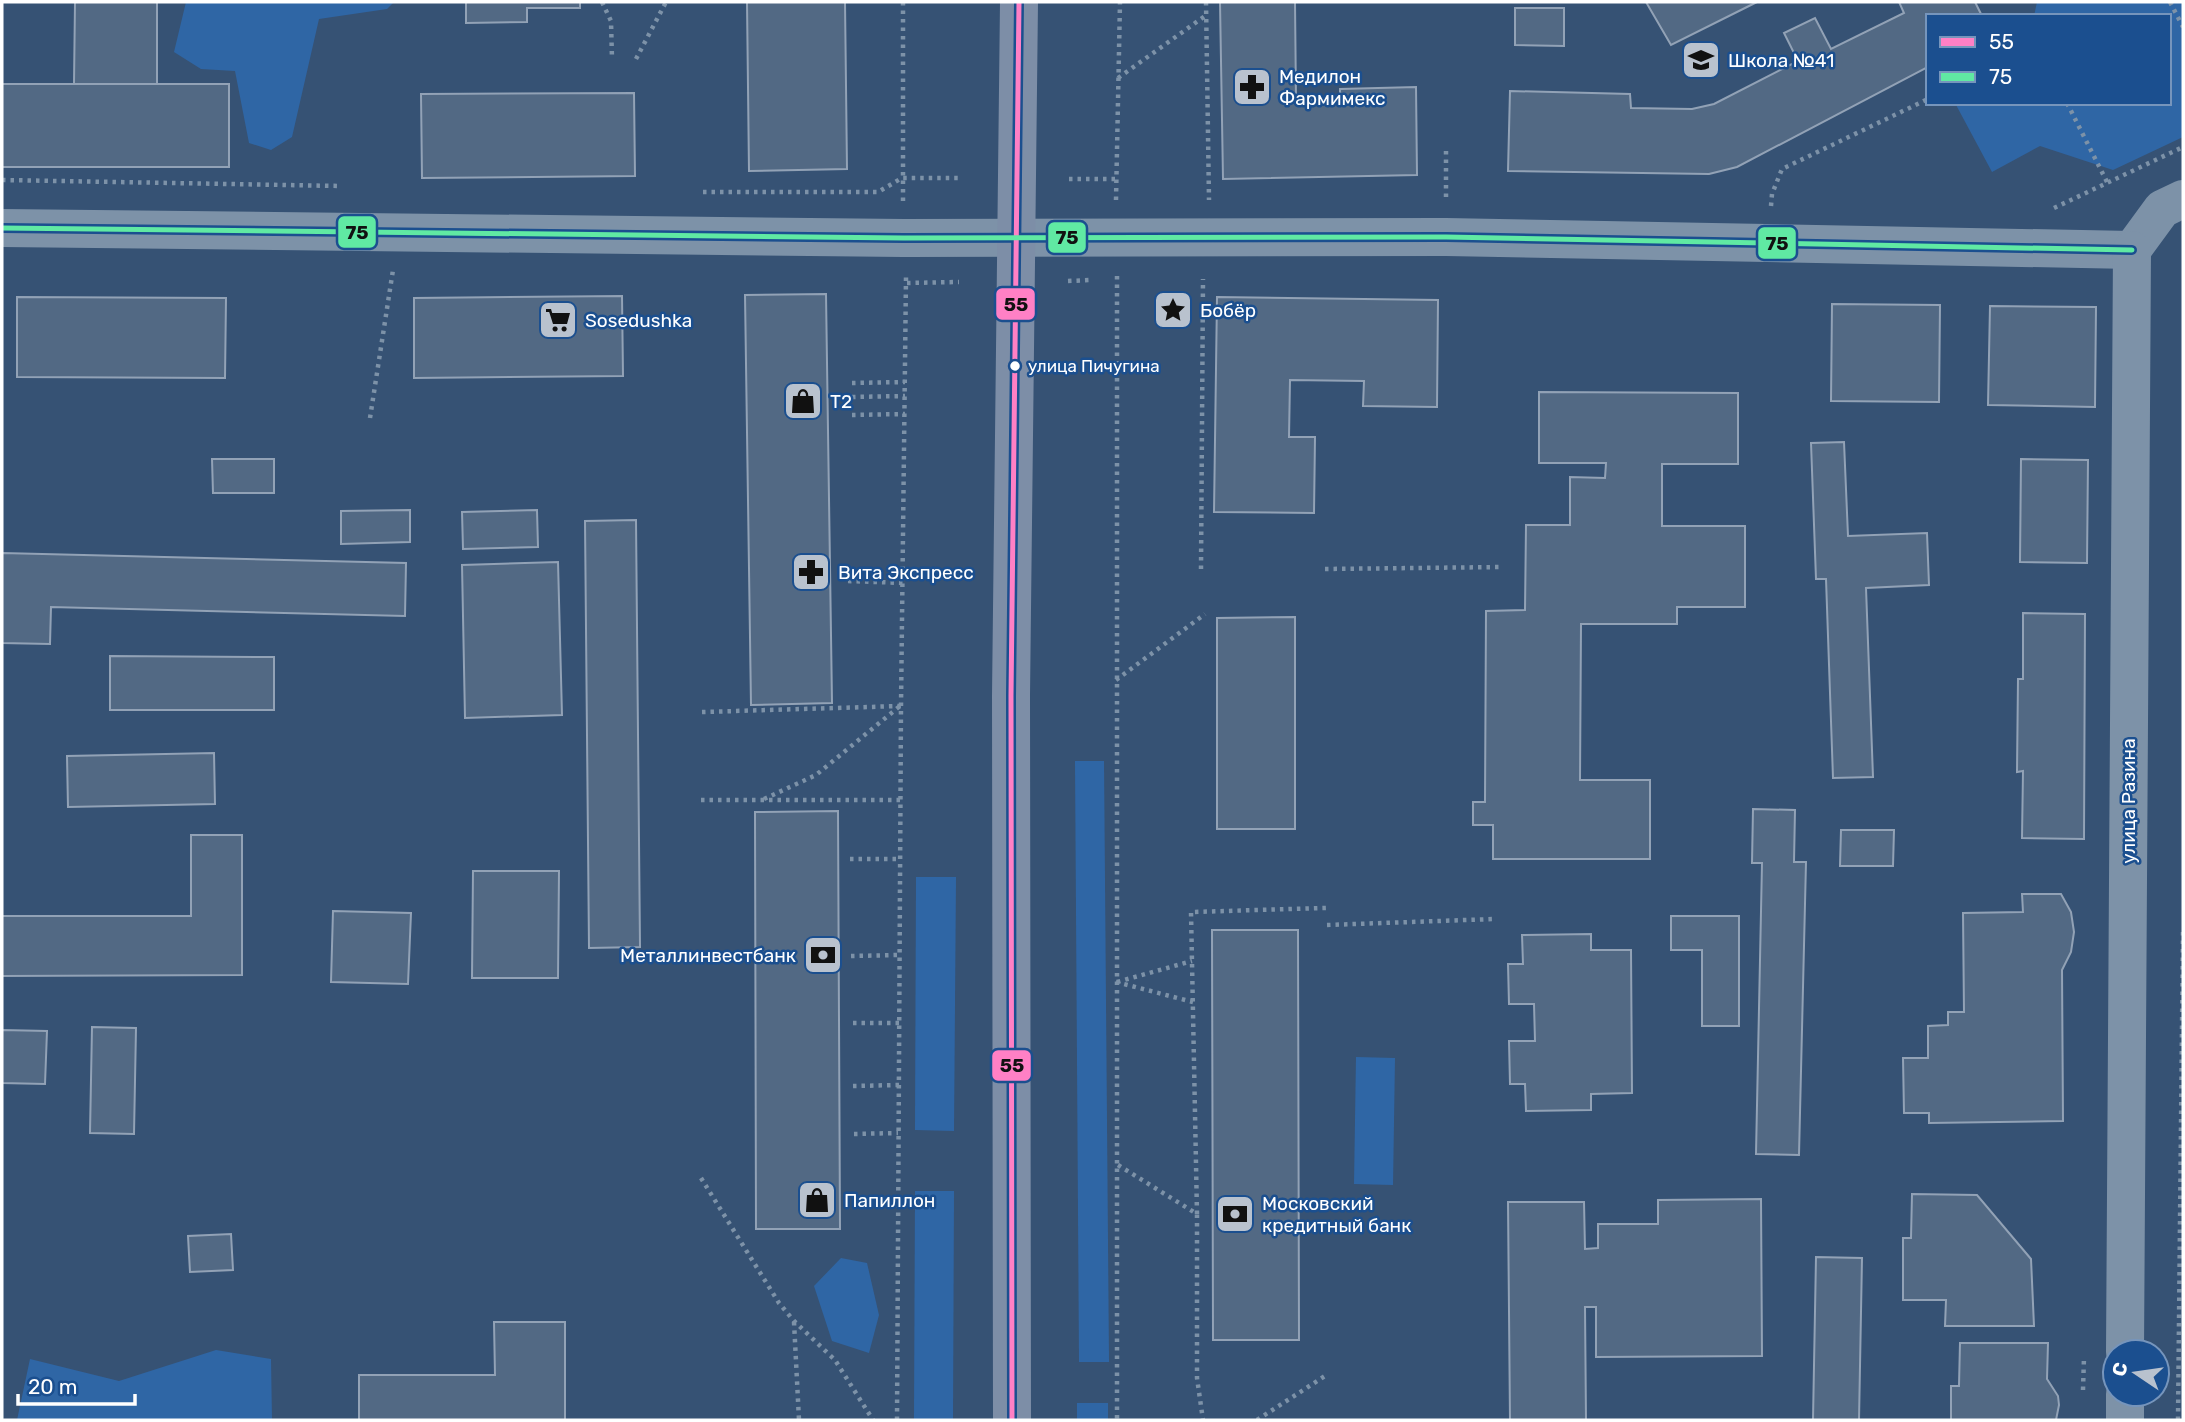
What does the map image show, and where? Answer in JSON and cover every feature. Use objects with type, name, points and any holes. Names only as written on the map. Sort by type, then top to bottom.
[{"type":"main road","points":[[1012,1420],[1011,696],[1018,2]]},
{"type":"street","points":[[2,228],[1016,237],[1446,237],[2132,250],[2162,209],[2183,199]]},
{"type":"street","name":"улица Разина","points":[[2126,1338],[2132,250]]},
{"type":"path","points":[[602,2],[611,21],[612,59]]},
{"type":"path","points":[[636,59],[666,2]]},
{"type":"path","points":[[903,2],[903,203]]},
{"type":"path","points":[[1117,1420],[1115,681],[1119,2]]},
{"type":"path","points":[[1206,2],[1209,201]]},
{"type":"path","points":[[2171,2],[2183,27]]},
{"type":"path","points":[[1118,78],[1206,16]]},
{"type":"path","points":[[1771,214],[1772,194],[1782,169],[1926,100]]},
{"type":"path","points":[[2068,105],[2107,183]]},
{"type":"path","points":[[1446,151],[1446,237]]},
{"type":"path","points":[[702,192],[878,192],[902,178],[960,178]]},
{"type":"path","points":[[1069,179],[1116,179]]},
{"type":"path","points":[[2,180],[341,186]]},
{"type":"path","points":[[370,418],[399,232]]},
{"type":"path","points":[[897,1420],[906,270]]},
{"type":"path","points":[[1201,569],[1203,279]]},
{"type":"path","points":[[907,283],[960,282]]},
{"type":"path","points":[[852,383],[905,382]]},
{"type":"path","points":[[852,397],[905,396]]},
{"type":"path","points":[[852,415],[905,414]]},
{"type":"path","points":[[1325,569],[1503,567]]},
{"type":"path","points":[[848,581],[903,583]]},
{"type":"path","points":[[1115,681],[1205,614]]},
{"type":"path","points":[[702,712],[901,706]]},
{"type":"path","points":[[763,800],[816,775],[901,706]]},
{"type":"path","points":[[701,800],[901,800]]},
{"type":"path","points":[[850,859],[900,859]]},
{"type":"path","points":[[1203,1420],[1197,1378],[1197,1214],[1191,912],[1326,908]]},
{"type":"path","points":[[1327,926],[1494,919]]},
{"type":"path","points":[[2178,1420],[2183,929]]},
{"type":"path","points":[[851,956],[899,955]]},
{"type":"path","points":[[1116,982],[1192,961]]},
{"type":"path","points":[[1116,982],[1193,1002]]},
{"type":"path","points":[[853,1023],[899,1023]]},
{"type":"path","points":[[853,1086],[899,1085]]},
{"type":"path","points":[[854,1134],[898,1133]]},
{"type":"path","points":[[1117,1164],[1197,1214]]},
{"type":"path","points":[[701,1178],[779,1303],[835,1360],[873,1420]]},
{"type":"path","points":[[855,1200],[898,1203]]},
{"type":"path","points":[[794,1321],[799,1420]]},
{"type":"path","points":[[1257,1420],[1328,1374]]},
{"type":"shaded area","points":[[186,2],[394,2],[387,9],[319,19],[292,137],[271,150],[249,143],[235,71],[201,69],[174,52]]},
{"type":"shaded area","points":[[2037,2],[2183,2],[2183,137],[2113,170],[2040,146],[1992,172],[1956,105],[2171,105],[2171,14],[2034,14]]},
{"type":"shaded area","points":[[1075,761],[1104,761],[1109,1362],[1079,1362]]},
{"type":"shaded area","points":[[916,877],[956,877],[954,1131],[915,1130]]},
{"type":"shaded area","points":[[1356,1057],[1395,1058],[1393,1185],[1354,1184]]},
{"type":"shaded area","points":[[915,1191],[954,1191],[953,1420],[914,1420]]},
{"type":"shaded area","points":[[841,1258],[867,1263],[879,1315],[869,1353],[832,1341],[814,1286]]},
{"type":"shaded area","points":[[216,1350],[271,1359],[272,1420],[17,1420],[30,1359],[119,1381]]},
{"type":"shaded area","points":[[1077,1403],[1108,1403],[1108,1420],[1077,1420]]},
{"type":"building","points":[[75,2],[157,2],[157,84],[74,84]]},
{"type":"building","points":[[466,2],[580,2],[580,8],[527,8],[527,22],[466,23]]},
{"type":"building","points":[[747,2],[845,2],[847,169],[749,171]]},
{"type":"building","points":[[1220,2],[1295,2],[1296,100],[1340,99],[1340,89],[1416,87],[1417,175],[1223,179]]},
{"type":"building","points":[[1646,2],[1757,2],[1671,45]]},
{"type":"building","points":[[1899,2],[1975,2],[1981,14],[1926,14],[1926,68],[1737,167],[1709,174],[1508,171],[1510,91],[1630,94],[1631,108],[1692,109],[1714,104],[1798,61],[1784,33],[1815,18],[1831,49],[1904,13]]},
{"type":"building","points":[[1515,8],[1564,8],[1564,46],[1515,45]]},
{"type":"building","points":[[2,84],[229,84],[229,167],[2,167]]},
{"type":"building","points":[[634,93],[635,176],[422,178],[421,94]]},
{"type":"building","points":[[826,294],[832,703],[751,705],[745,295]]},
{"type":"building","points":[[622,296],[623,376],[414,378],[414,298]]},
{"type":"building","points":[[17,297],[226,298],[225,378],[17,377]]},
{"type":"building","points":[[1217,297],[1438,300],[1437,407],[1363,406],[1364,381],[1290,380],[1289,437],[1315,437],[1314,513],[1214,512]]},
{"type":"building","points":[[1832,304],[1940,305],[1939,402],[1831,401]]},
{"type":"building","points":[[1990,306],[2096,307],[2095,407],[1988,405]]},
{"type":"building","points":[[1539,392],[1738,393],[1738,464],[1662,464],[1662,526],[1745,526],[1745,607],[1677,607],[1677,624],[1581,624],[1580,780],[1650,780],[1650,859],[1493,859],[1493,825],[1473,825],[1473,802],[1485,802],[1486,611],[1525,610],[1526,525],[1570,525],[1570,477],[1605,478],[1606,463],[1539,463]]},
{"type":"building","points":[[1844,442],[1848,536],[1927,533],[1929,585],[1866,588],[1873,777],[1833,778],[1826,579],[1816,579],[1811,443]]},
{"type":"building","points":[[212,459],[274,459],[274,493],[213,493]]},
{"type":"building","points":[[2021,459],[2088,460],[2087,563],[2020,562]]},
{"type":"building","points":[[410,510],[410,542],[341,544],[341,511]]},
{"type":"building","points":[[537,510],[538,547],[463,549],[462,512]]},
{"type":"building","points":[[636,520],[640,947],[589,948],[585,521]]},
{"type":"building","points":[[2,553],[406,563],[405,616],[51,607],[50,644],[2,643]]},
{"type":"building","points":[[558,562],[562,715],[465,718],[462,565]]},
{"type":"building","points":[[2023,613],[2085,614],[2084,839],[2022,838],[2023,771],[2017,772],[2018,679],[2023,679]]},
{"type":"building","points":[[1295,617],[1295,829],[1217,829],[1217,618]]},
{"type":"building","points":[[110,656],[274,657],[274,710],[110,710]]},
{"type":"building","points":[[214,753],[215,804],[68,807],[67,756]]},
{"type":"building","points":[[1753,809],[1795,810],[1794,862],[1806,862],[1799,1155],[1756,1154],[1762,863],[1752,863]]},
{"type":"building","points":[[838,811],[840,1229],[756,1229],[755,812]]},
{"type":"building","points":[[1841,830],[1894,830],[1893,866],[1840,866]]},
{"type":"building","points":[[191,835],[242,835],[242,975],[2,976],[2,916],[191,916]]},
{"type":"building","points":[[473,871],[559,871],[558,978],[472,978]]},
{"type":"building","points":[[2022,894],[2061,894],[2071,912],[2074,932],[2071,952],[2062,970],[2063,1121],[1929,1123],[1929,1113],[1904,1113],[1903,1058],[1928,1058],[1928,1026],[1948,1025],[1948,1012],[1964,1012],[1963,913],[2023,912]]},
{"type":"building","points":[[333,911],[411,913],[408,984],[331,982]]},
{"type":"building","points":[[1671,916],[1739,916],[1739,1026],[1702,1026],[1702,950],[1671,950]]},
{"type":"building","points":[[1212,930],[1298,930],[1299,1340],[1213,1340]]},
{"type":"building","points":[[1591,934],[1591,950],[1631,950],[1632,1093],[1591,1094],[1591,1110],[1526,1111],[1525,1084],[1510,1084],[1509,1041],[1535,1041],[1534,1004],[1509,1004],[1508,964],[1523,964],[1522,935]]},
{"type":"building","points":[[92,1027],[136,1028],[134,1134],[90,1133]]},
{"type":"building","points":[[2,1030],[47,1031],[45,1084],[2,1083]]},
{"type":"building","points":[[1912,1194],[1977,1195],[2031,1259],[2034,1326],[1945,1326],[1946,1300],[1903,1300],[1903,1238],[1911,1238]]},
{"type":"building","points":[[1761,1199],[1762,1356],[1596,1357],[1596,1307],[1585,1307],[1586,1420],[1510,1420],[1508,1202],[1584,1202],[1585,1249],[1598,1248],[1598,1224],[1658,1224],[1658,1200]]},
{"type":"building","points":[[231,1234],[233,1270],[190,1272],[188,1236]]},
{"type":"building","points":[[1816,1257],[1862,1258],[1859,1420],[1813,1420]]},
{"type":"building","points":[[494,1322],[565,1322],[565,1420],[359,1420],[359,1375],[495,1375]]},
{"type":"building","points":[[1960,1343],[2048,1343],[2047,1379],[2058,1396],[2056,1420],[1951,1420],[1951,1386],[1959,1386]]},
{"type":"transit line","name":"55","points":[[1012,1420],[1011,696],[1019,2]]},
{"type":"transit line","name":"75","points":[[2,228],[904,238],[1446,237],[2132,250]]},
{"type":"place","name":"Школа №41","points":[[1701,60]]},
{"type":"place","name":"Медилон Фармимекс","points":[[1252,87]]},
{"type":"place","name":"Бобёр","points":[[1173,310]]},
{"type":"place","name":"Sosedushka","points":[[558,320]]},
{"type":"place","name":"улица Пичугина","points":[[1015,366]]},
{"type":"place","name":"T2","points":[[803,401]]},
{"type":"place","name":"Вита Экспресс","points":[[811,572]]},
{"type":"place","name":"Металлинвестбанк","points":[[823,955]]},
{"type":"place","name":"Папиллон","points":[[817,1200]]},
{"type":"place","name":"Московский кредитный банк","points":[[1235,1214]]}]
